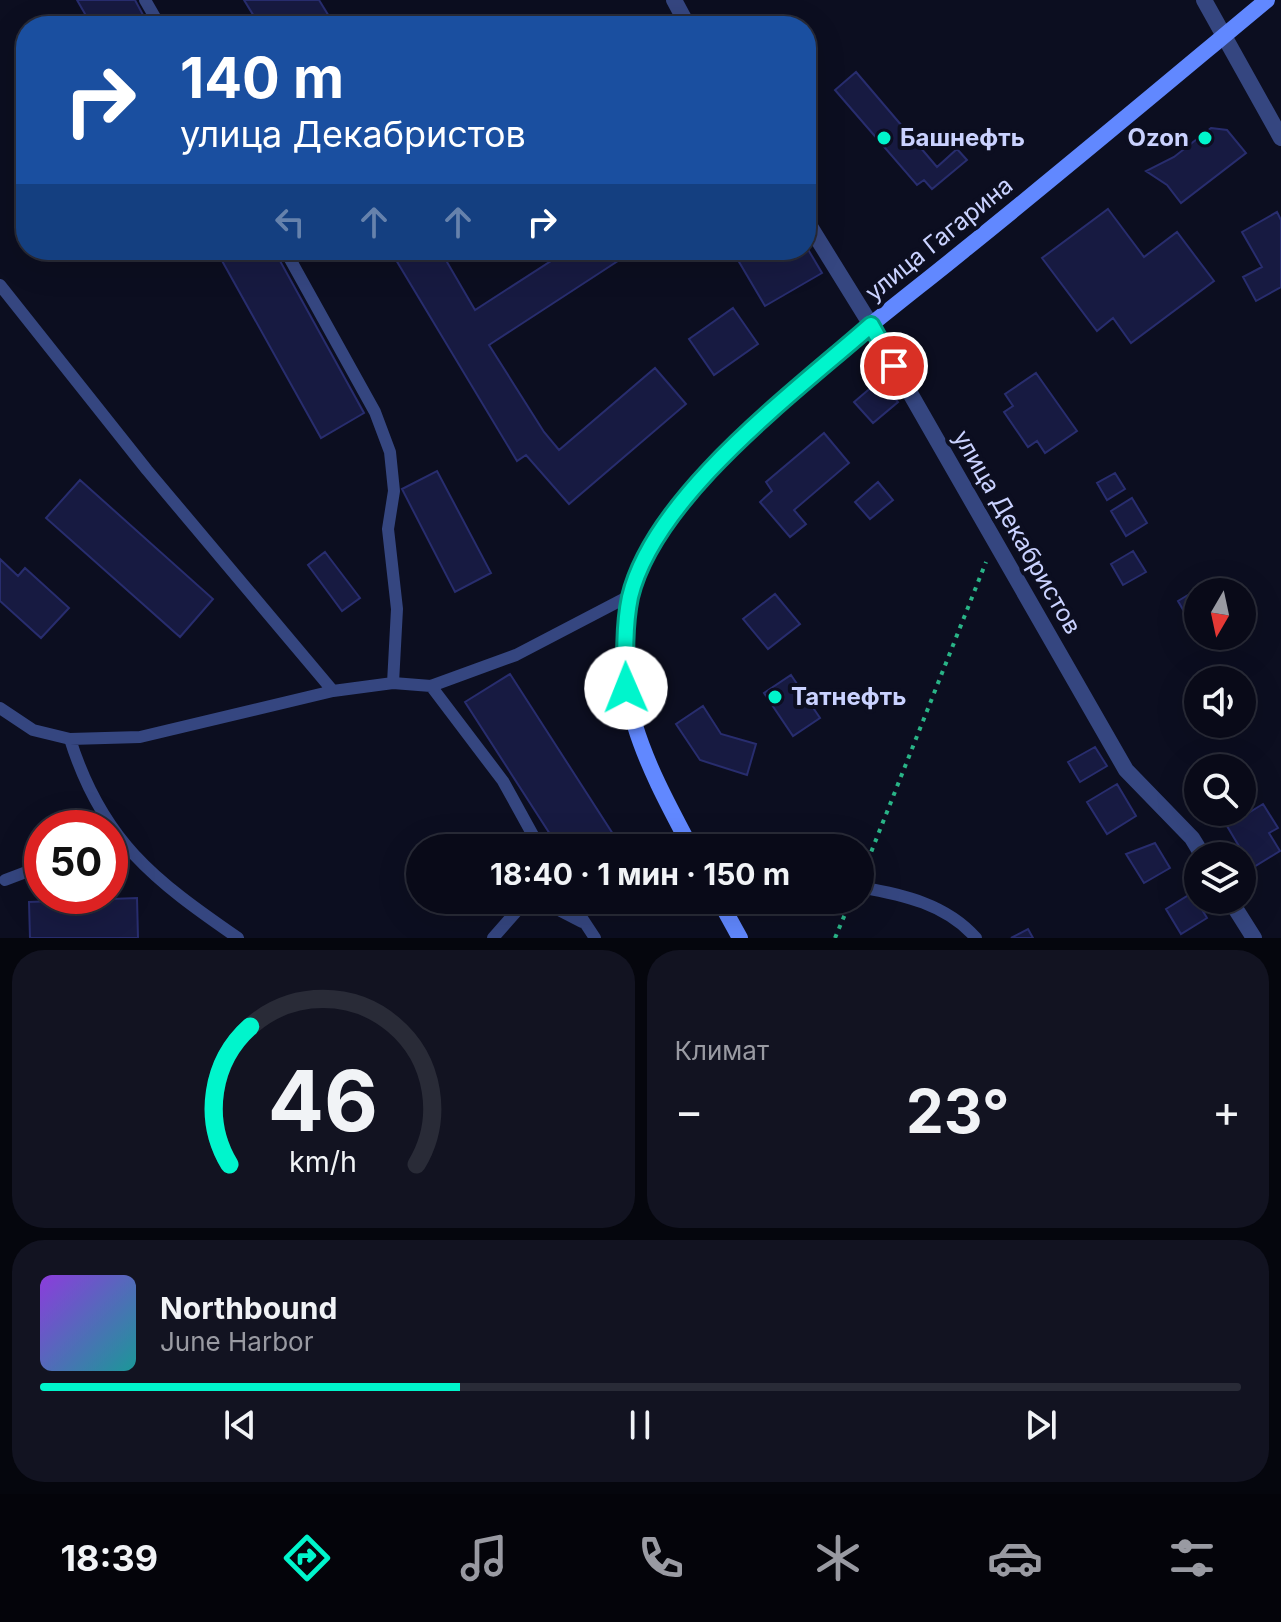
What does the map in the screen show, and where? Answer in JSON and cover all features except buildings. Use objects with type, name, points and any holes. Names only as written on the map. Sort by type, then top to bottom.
[{"type":"main road","name":"улица Гагарина","points":[[684,834],[635,734],[626,688],[625,642],[631,595],[651,547],[679,503],[718,463],[871,325],[1267,0]]},
{"type":"main road","points":[[727,914],[740,938]]},
{"type":"street","points":[[1204,0],[1281,138]]},
{"type":"street","name":"улица Декабристов","points":[[816,236],[871,325],[1126,770],[1194,842]]},
{"type":"street","points":[[1239,914],[1254,938]]},
{"type":"lane","points":[[291,260],[375,412],[390,452],[394,491],[388,529],[397,609],[393,683]]},
{"type":"lane","points":[[0,285],[137,458],[333,691]]},
{"type":"lane","points":[[0,708],[33,730],[70,739],[140,737],[333,691],[393,683],[431,686],[516,655],[631,595]]},
{"type":"lane","points":[[431,686],[503,781],[532,834]]},
{"type":"lane","points":[[70,739],[99,810]]},
{"type":"lane","points":[[128,853],[166,889],[238,938]]},
{"type":"lane","points":[[5,880],[24,873]]},
{"type":"lane","points":[[874,891],[930,905],[959,919],[976,938]]},
{"type":"lane","points":[[493,938],[522,905],[547,904],[582,922]]},
{"type":"lane","points":[[578,914],[595,938]]},
{"type":"path","points":[[874,844],[995,541]]},
{"type":"path","points":[[835,938],[845,914]]},
{"type":"place","name":"Башнефть","points":[[884,138]]},
{"type":"place","name":"Ozon","points":[[1205,138]]},
{"type":"place","name":"Татнефть","points":[[775,697]]},
{"type":"route","points":[[626,688],[625,642],[631,595],[651,547],[679,503],[779,406],[871,325],[894,366]]}]
